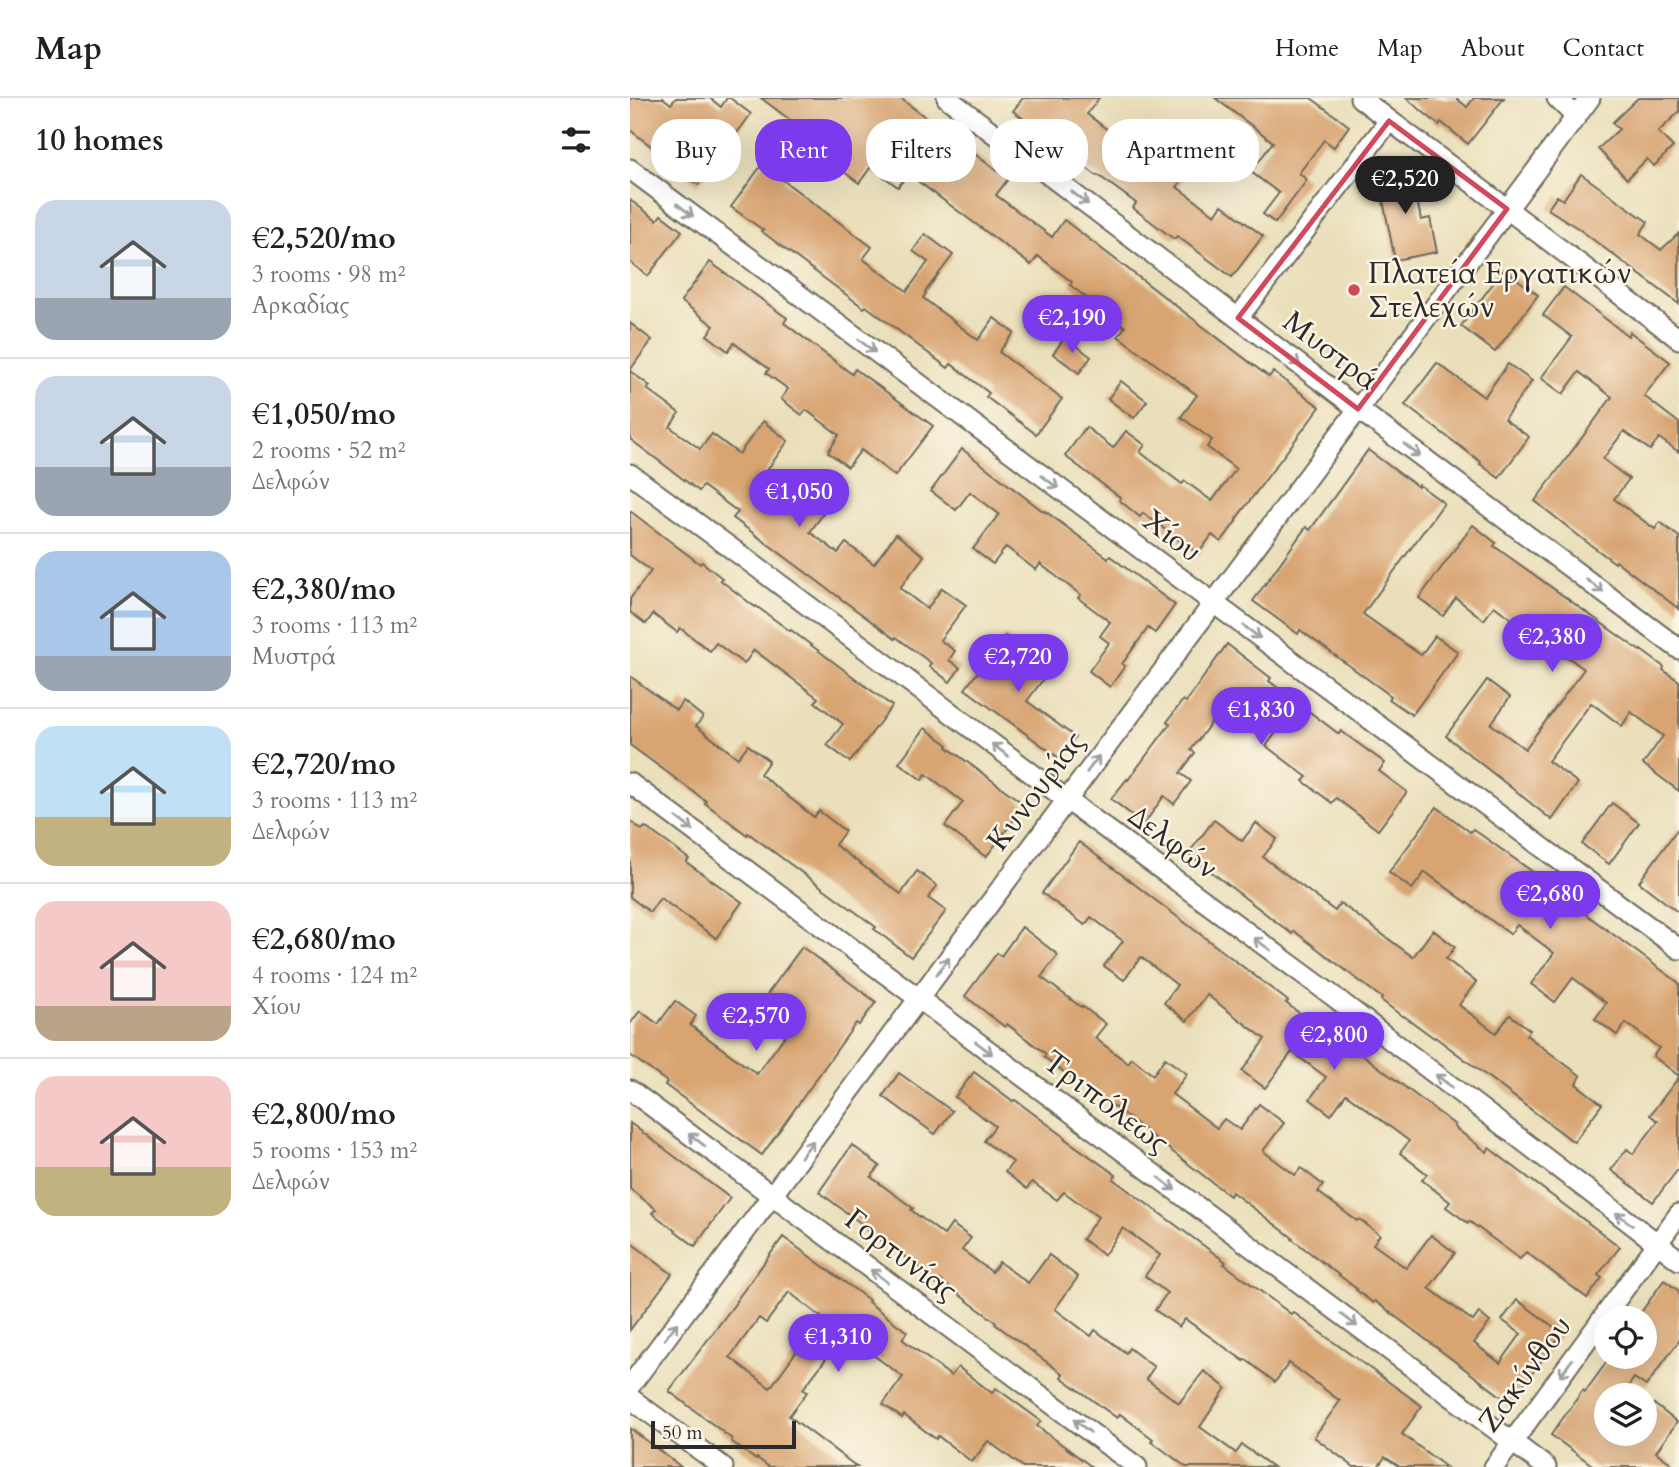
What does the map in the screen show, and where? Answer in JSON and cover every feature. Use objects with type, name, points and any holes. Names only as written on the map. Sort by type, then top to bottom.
[{"type":"street","name":"Μυστρά","points":[[947,98],[1679,649]]},
{"type":"street","points":[[1360,98],[1679,339]]},
{"type":"street","points":[[1558,98],[1576,117]]},
{"type":"street","name":"Κυνουρίας","points":[[630,1386],[1590,98]]},
{"type":"street","points":[[1238,318],[1390,121]]},
{"type":"street","name":"Χίου","points":[[630,169],[1679,949]]},
{"type":"street","name":"Δελφών","points":[[630,474],[1329,993],[1679,1260]]},
{"type":"street","name":"Τριπόλεως","points":[[630,783],[1546,1467]]},
{"type":"street","name":"Γορτυνίας","points":[[630,1090],[1137,1467]]},
{"type":"street","name":"Ζακύνθου","points":[[1494,1467],[1679,1214]]},
{"type":"street","points":[[630,1398],[723,1467]]},
{"type":"highlighted area","points":[[1389,121],[1507,209],[1358,409],[1238,318]]},
{"type":"building","points":[[630,98],[663,98],[671,104],[676,98],[710,98],[721,107],[727,98],[730,98],[751,114],[741,127],[741,119],[651,119],[651,146],[630,130]]},
{"type":"building","points":[[761,98],[900,98],[928,119],[866,119],[866,174],[859,183],[852,178],[852,119],[789,119]]},
{"type":"building","points":[[1023,98],[1099,98],[1087,114],[1102,126],[1102,178],[1088,169],[1088,119],[1024,119],[1013,111]]},
{"type":"building","points":[[1215,98],[1311,98],[1349,126],[1334,147],[1324,140],[1299,173],[1307,180],[1275,223],[1263,214],[1279,193],[1259,178],[1259,161],[1273,142],[1259,131],[1259,119],[1243,119]]},
{"type":"building","points":[[1406,98],[1456,98],[1467,107],[1474,98],[1504,98],[1468,144]]},
{"type":"building","points":[[1638,98],[1679,98],[1679,112],[1658,132],[1673,147],[1654,166],[1647,159],[1627,179],[1598,149],[1619,129],[1612,123]]},
{"type":"building","points":[[976,155],[990,166],[990,182],[1006,182],[996,195],[1052,237],[1064,220],[1269,377],[1273,372],[1320,407],[1221,542],[1212,535],[1198,554],[1143,513],[1140,517],[1119,500],[1121,498],[1065,456],[1086,427],[1113,448],[1126,431],[1145,445],[1140,452],[1182,484],[1185,481],[1212,501],[1236,469],[1207,447],[1212,440],[1181,417],[1197,395],[1118,336],[1125,327],[1070,285],[1072,282],[1038,256],[1031,265],[919,182],[976,182]]},
{"type":"building","points":[[1411,168],[1421,220],[1430,218],[1437,252],[1395,260],[1378,175]]},
{"type":"building","points":[[755,174],[755,182],[785,182],[872,247],[863,259],[907,291],[928,262],[913,251],[925,234],[953,255],[923,298],[978,340],[994,318],[1014,333],[999,352],[1062,399],[1036,434],[986,397],[989,393],[951,364],[948,368],[731,207]]},
{"type":"building","points":[[1581,174],[1648,222],[1640,234],[1661,250],[1679,233],[1679,304],[1548,209],[1557,196],[1563,200]]},
{"type":"building","points":[[1108,182],[1181,182],[1177,187],[1215,215],[1222,205],[1263,236],[1232,277],[1177,236],[1174,239],[1133,208],[1136,203]]},
{"type":"building","points":[[630,200],[657,220],[661,215],[682,231],[648,276],[630,262]]},
{"type":"building","points":[[710,262],[787,318],[784,323],[852,374],[855,369],[933,426],[895,476],[861,450],[848,467],[828,452],[839,435],[806,410],[802,415],[781,399],[788,389],[766,373],[769,369],[734,343],[728,351],[707,335],[714,326],[681,301]]},
{"type":"building","points":[[1504,269],[1538,295],[1495,352],[1461,326]]},
{"type":"building","points":[[1564,287],[1628,336],[1630,332],[1670,362],[1644,396],[1679,423],[1679,452],[1659,438],[1650,450],[1624,431],[1603,459],[1629,479],[1614,499],[1655,529],[1660,522],[1679,537],[1679,609],[1535,501],[1612,397],[1579,372],[1563,394],[1541,378],[1572,337],[1543,315]]},
{"type":"building","points":[[630,323],[652,340],[630,370]]},
{"type":"building","points":[[1065,337],[1091,357],[1079,373],[1053,354]]},
{"type":"building","points":[[1437,363],[1484,397],[1508,364],[1532,381],[1504,419],[1529,437],[1499,478],[1405,405]]},
{"type":"building","points":[[630,371],[650,386],[647,389],[679,413],[670,427],[700,449],[712,434],[739,454],[763,421],[788,441],[753,489],[783,511],[796,494],[823,514],[810,532],[838,553],[846,543],[874,564],[896,534],[924,556],[900,588],[927,609],[942,588],[966,605],[940,640],[955,651],[949,660],[960,668],[950,682],[929,666],[931,663],[733,518],[738,512],[703,486],[699,491],[630,439]]},
{"type":"building","points":[[1121,381],[1147,401],[1134,418],[1108,399]]},
{"type":"building","points":[[962,449],[1044,512],[1108,558],[1110,556],[1175,605],[1155,633],[1148,628],[1122,664],[1125,666],[1110,687],[1089,671],[1109,643],[1100,636],[1110,622],[1078,598],[1081,595],[1040,564],[1036,570],[1006,547],[993,564],[973,549],[999,514],[970,492],[956,510],[931,491]]},
{"type":"building","points":[[1368,450],[1444,503],[1363,614],[1421,655],[1435,636],[1458,652],[1412,715],[1389,699],[1391,696],[1300,630],[1298,634],[1253,601],[1306,527],[1310,530]]},
{"type":"building","points":[[630,511],[700,564],[702,562],[755,607],[791,630],[892,706],[850,762],[827,745],[843,724],[815,702],[818,698],[754,650],[744,664],[716,643],[710,651],[680,628],[677,632],[653,614],[646,624],[630,612],[630,599],[651,571],[630,555]]},
{"type":"building","points":[[1473,525],[1496,543],[1494,546],[1641,650],[1679,681],[1679,791],[1643,764],[1663,736],[1631,712],[1622,726],[1591,703],[1548,761],[1578,783],[1552,820],[1446,736],[1487,680],[1510,697],[1491,724],[1525,749],[1584,669],[1494,606],[1484,620],[1456,598],[1443,616],[1419,598]]},
{"type":"building","points":[[1005,636],[1050,670],[1027,701],[1075,737],[1059,758],[965,689]]},
{"type":"building","points":[[1227,644],[1271,678],[1269,681],[1339,734],[1341,731],[1385,763],[1379,771],[1407,792],[1378,830],[1336,798],[1332,803],[1303,781],[1307,777],[1266,746],[1281,726],[1238,694],[1220,719],[1216,716],[1191,750],[1195,753],[1180,773],[1191,781],[1174,804],[1164,796],[1144,824],[1111,799],[1170,724],[1167,722],[1183,700],[1186,702]]},
{"type":"building","points":[[630,676],[676,710],[683,701],[703,717],[696,726],[738,758],[748,745],[769,761],[760,774],[814,817],[819,811],[845,831],[835,845],[901,894],[917,871],[937,886],[928,898],[946,911],[911,957],[874,929],[876,927],[748,833],[747,835],[630,745]]},
{"type":"building","points":[[925,728],[1025,805],[986,857],[945,826],[963,802],[926,774],[922,780],[899,763]]},
{"type":"building","points":[[1612,803],[1639,823],[1609,864],[1582,844]]},
{"type":"building","points":[[1437,807],[1470,832],[1473,829],[1558,890],[1578,905],[1576,907],[1679,983],[1679,1076],[1653,1056],[1659,1048],[1626,1023],[1617,1035],[1595,1019],[1606,1003],[1573,978],[1555,1002],[1531,984],[1554,953],[1517,925],[1510,934],[1425,872],[1412,889],[1389,872]]},
{"type":"building","points":[[1214,820],[1242,841],[1256,823],[1277,839],[1263,857],[1335,911],[1340,903],[1413,957],[1433,930],[1455,947],[1446,959],[1476,982],[1459,1005],[1496,1033],[1510,1015],[1530,1030],[1526,1035],[1581,1076],[1576,1084],[1602,1104],[1574,1142],[1188,854]]},
{"type":"building","points":[[630,821],[642,830],[645,827],[665,841],[689,859],[686,862],[742,902],[716,938],[660,898],[650,912],[630,897]]},
{"type":"building","points":[[1679,827],[1679,913],[1639,882]]},
{"type":"building","points":[[1079,842],[1288,1001],[1286,1003],[1319,1028],[1322,1024],[1487,1152],[1489,1148],[1620,1247],[1598,1275],[1602,1278],[1587,1298],[1526,1252],[1520,1259],[1446,1207],[1450,1202],[1422,1180],[1427,1174],[1400,1153],[1409,1141],[1346,1094],[1331,1115],[1310,1099],[1326,1077],[1292,1052],[1265,1088],[1242,1071],[1265,1039],[1207,995],[1187,1021],[1164,1003],[1177,985],[1141,957],[1124,980],[1104,966],[1123,941],[1091,917],[1085,925],[1042,893]]},
{"type":"building","points":[[1022,927],[1058,955],[1041,977],[1106,1024],[1095,1038],[1128,1063],[1132,1058],[1153,1075],[1165,1058],[1187,1074],[1172,1094],[1217,1128],[1224,1119],[1240,1130],[1259,1104],[1284,1123],[1263,1151],[1295,1175],[1301,1168],[1323,1185],[1318,1192],[1380,1235],[1373,1244],[1406,1268],[1431,1235],[1455,1253],[1429,1288],[1473,1321],[1479,1313],[1490,1322],[1474,1343],[1500,1363],[1521,1334],[1502,1320],[1517,1300],[1562,1333],[1510,1403],[1375,1301],[1373,1303],[1232,1192],[1230,1196],[1091,1089],[1089,1091],[1044,1057],[1046,1054],[1007,1024],[1005,1027],[965,996],[997,953],[1001,956]]},
{"type":"building","points":[[802,947],[876,1002],[859,1025],[856,1023],[762,1155],[665,1085],[667,1082],[630,1055],[630,1024],[640,1011],[658,1024],[675,1001],[696,1016],[690,1025],[757,1074],[797,1019],[766,996]]},
{"type":"building","points":[[974,1072],[1116,1175],[1113,1179],[1226,1262],[1224,1264],[1291,1314],[1293,1312],[1422,1406],[1402,1434],[1446,1467],[1400,1467],[1385,1457],[1378,1467],[1354,1467],[1314,1437],[1340,1401],[1289,1363],[1275,1382],[1185,1319],[1179,1327],[1155,1310],[1167,1293],[1145,1276],[1160,1255],[1123,1228],[1104,1255],[1082,1239],[1098,1217],[1064,1192],[1057,1200],[1032,1182],[1027,1189],[1005,1172],[1013,1162],[984,1141],[995,1126],[955,1097]]},
{"type":"building","points":[[899,1073],[952,1111],[935,1134],[883,1096]]},
{"type":"building","points":[[1679,1077],[1679,1168],[1653,1202],[1611,1170],[1627,1149],[1633,1154],[1658,1121],[1650,1115]]},
{"type":"building","points":[[630,1123],[730,1198],[695,1246],[652,1213],[656,1209],[630,1189]]},
{"type":"building","points":[[852,1145],[880,1166],[871,1177],[913,1208],[911,1210],[944,1235],[952,1224],[971,1238],[962,1250],[992,1272],[999,1262],[1028,1283],[1049,1255],[1078,1277],[1055,1309],[1091,1336],[1095,1330],[1126,1353],[1129,1348],[1154,1367],[1146,1379],[1179,1403],[1204,1371],[1226,1388],[1200,1427],[1236,1453],[1242,1445],[1273,1467],[1186,1467],[1120,1414],[1117,1418],[1061,1377],[1063,1374],[940,1280],[937,1284],[918,1270],[920,1268],[819,1192]]},
{"type":"building","points":[[783,1237],[869,1300],[868,1302],[907,1332],[902,1339],[951,1376],[958,1367],[992,1393],[996,1388],[1041,1421],[1037,1426],[1092,1467],[1023,1467],[988,1441],[972,1462],[938,1436],[936,1439],[904,1415],[902,1418],[883,1404],[903,1377],[845,1334],[803,1389],[807,1392],[789,1416],[857,1467],[769,1467],[731,1441],[732,1439],[669,1391]],"holes":[[[789,1292],[821,1317],[770,1388],[730,1357],[759,1318],[766,1323]]]},
{"type":"building","points":[[630,1242],[672,1274],[630,1330]]},
{"type":"building","points":[[1664,1280],[1679,1291],[1679,1341],[1648,1383],[1642,1383],[1634,1378],[1630,1383],[1594,1383],[1594,1446],[1657,1446],[1657,1406],[1677,1422],[1656,1452],[1676,1467],[1595,1467],[1551,1435],[1602,1369],[1657,1369],[1657,1306],[1646,1306]]},
{"type":"building","points":[[630,1428],[681,1467],[630,1467]]},
{"type":"place","name":"Πλατεία Εργατικών Στελεχών","points":[[1354,290]]}]
